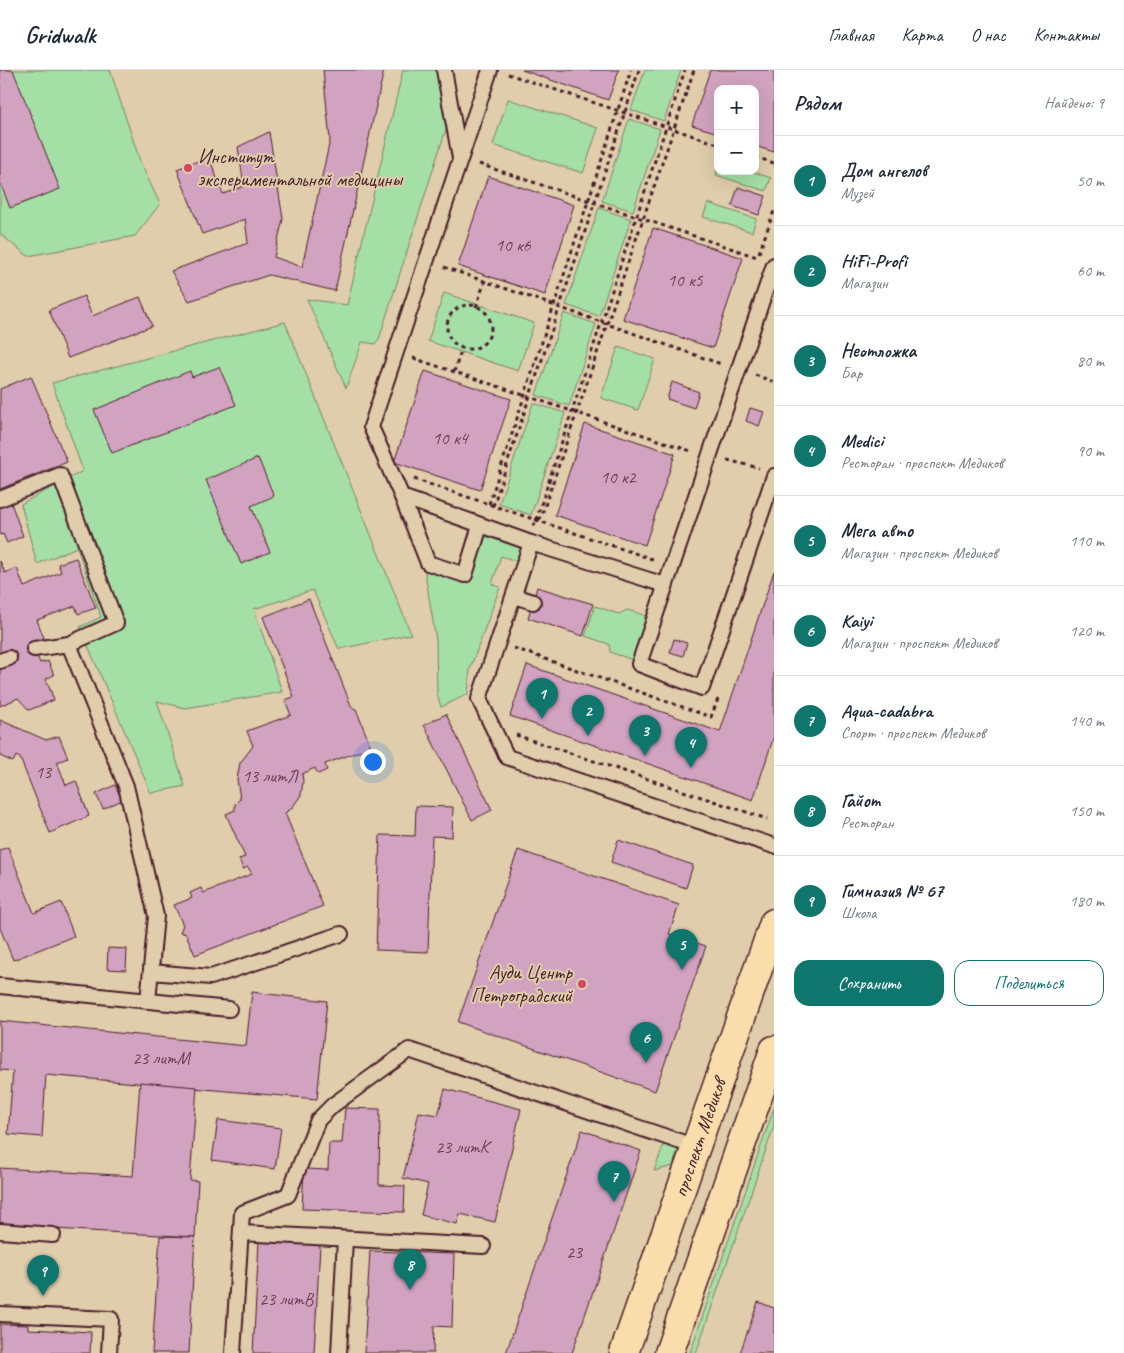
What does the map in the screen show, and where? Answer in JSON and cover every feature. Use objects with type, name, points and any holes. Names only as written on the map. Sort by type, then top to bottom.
[{"type":"main road","name":"проспект Медиков","points":[[624,1353],[774,923]]},
{"type":"main road","points":[[669,1353],[774,1050]]},
{"type":"lane","points":[[444,70],[467,161]]},
{"type":"lane","points":[[480,526],[465,575],[428,563],[371,427],[467,161],[497,71]]},
{"type":"lane","points":[[770,472],[702,688],[639,664],[774,265]]},
{"type":"lane","points":[[0,499],[60,475],[116,623],[69,644],[34,648]]},
{"type":"lane","points":[[402,498],[531,543],[666,585]]},
{"type":"lane","points":[[531,543],[479,699],[507,757],[774,846]]},
{"type":"lane","points":[[514,596],[533,602]]},
{"type":"lane","points":[[69,644],[126,786],[156,916],[148,1001]]},
{"type":"lane","points":[[151,972],[211,977],[341,934]]},
{"type":"lane","points":[[0,986],[229,1008]]},
{"type":"lane","points":[[233,1353],[242,1214],[288,1195],[318,1120],[333,1104],[409,1050],[696,1147]]},
{"type":"lane","points":[[0,1231],[53,1235]]},
{"type":"lane","points":[[241,1233],[483,1246]]},
{"type":"lane","points":[[339,1353],[345,1239]]},
{"type":"lane","points":[[0,1314],[112,1318],[109,1353]]},
{"type":"path","points":[[490,510],[524,395],[631,70]]},
{"type":"path","points":[[491,505],[530,397],[639,70]]},
{"type":"path","points":[[529,528],[537,520],[686,70]]},
{"type":"path","points":[[574,412],[607,324],[694,70]]},
{"type":"path","points":[[497,71],[714,143]]},
{"type":"path","points":[[759,157],[774,163]]},
{"type":"path","points":[[467,161],[758,257]]},
{"type":"path","points":[[755,266],[774,211]]},
{"type":"path","points":[[438,265],[721,364]]},
{"type":"path","points":[[476,306],[485,281]]},
{"type":"path","points":[[461,306],[476,306],[482,309],[490,321],[490,334],[487,340],[476,348],[462,348],[450,338],[447,331],[450,316],[461,306]]},
{"type":"path","points":[[454,372],[462,348]]},
{"type":"path","points":[[718,372],[724,355]]},
{"type":"path","points":[[408,356],[693,452]]},
{"type":"path","points":[[690,461],[696,443]]},
{"type":"path","points":[[709,456],[770,472]]},
{"type":"path","points":[[404,476],[657,560],[660,551]]},
{"type":"path","points":[[515,734],[767,819]]},
{"type":"green space","points":[[0,70],[110,70],[141,164],[160,204],[135,236],[28,256],[0,234]]},
{"type":"green space","points":[[403,70],[436,70],[446,129],[379,339],[375,344],[362,342],[346,388],[307,299],[347,305]]},
{"type":"green space","points":[[645,70],[681,70],[664,121],[631,110]]},
{"type":"green space","points":[[508,99],[598,128],[583,173],[493,145]]},
{"type":"green space","points":[[629,119],[660,129],[633,211],[602,201]]},
{"type":"green space","points":[[759,174],[771,178],[766,191],[716,175]]},
{"type":"green space","points":[[708,203],[756,219],[752,232],[703,217]]},
{"type":"green space","points":[[599,208],[631,219],[599,316],[566,305]]},
{"type":"green space","points":[[444,293],[534,323],[518,371],[428,341]]},
{"type":"green space","points":[[564,313],[596,324],[569,406],[536,395]]},
{"type":"green space","points":[[285,322],[411,634],[339,649],[313,590],[254,609],[282,692],[185,708],[157,701],[185,786],[151,793],[80,627],[101,617],[77,547],[37,564],[21,504],[83,471],[52,383]]},
{"type":"green space","points":[[618,347],[655,359],[638,410],[601,398]]},
{"type":"green space","points":[[533,403],[565,413],[531,515],[499,504]]},
{"type":"green space","points":[[489,533],[524,547],[522,563],[501,556],[492,584],[500,587],[470,669],[468,694],[441,707],[437,694],[436,640],[425,573],[428,565],[466,577],[484,534]]},
{"type":"green space","points":[[595,606],[619,614],[627,610],[644,615],[647,623],[633,658],[630,659],[610,652],[609,644],[585,636]]},
{"type":"green space","points":[[774,1108],[774,1126],[696,1353],[690,1353]]},
{"type":"green space","points":[[664,1144],[678,1148],[673,1166],[654,1171]]},
{"type":"building","points":[[0,70],[13,70],[60,189],[10,208],[0,182]]},
{"type":"building","points":[[323,70],[384,70],[335,291],[269,275],[189,301],[171,271],[248,243],[245,219],[202,234],[177,169],[209,157],[223,194],[244,186],[238,147],[269,132],[283,219],[274,257],[302,267],[330,140]]},
{"type":"building","points":[[522,70],[619,70],[608,100]]},
{"type":"building","points":[[710,70],[774,70],[774,152],[759,147],[759,85],[714,85],[714,132],[692,125]]},
{"type":"building","points":[[488,176],[574,205],[545,295],[458,266]]},
{"type":"building","points":[[738,187],[766,196],[759,215],[732,206]]},
{"type":"building","points":[[653,228],[743,258],[713,348],[623,319]]},
{"type":"building","points":[[84,296],[92,316],[140,297],[152,326],[68,358],[49,310]]},
{"type":"building","points":[[219,367],[236,405],[112,453],[94,410],[190,371],[192,377]]},
{"type":"building","points":[[425,371],[511,399],[480,490],[394,462]]},
{"type":"building","points":[[31,376],[67,462],[0,489],[0,389]]},
{"type":"building","points":[[672,382],[699,392],[694,408],[667,399]]},
{"type":"building","points":[[750,408],[764,412],[759,426],[746,421]]},
{"type":"building","points":[[585,424],[675,454],[645,545],[555,515]]},
{"type":"building","points":[[258,458],[274,496],[251,506],[270,552],[241,564],[206,480]]},
{"type":"building","points":[[11,503],[23,536],[7,543],[3,534],[0,535],[0,507]]},
{"type":"building","points":[[76,558],[96,608],[78,614],[75,606],[37,620],[44,638],[32,643],[40,663],[48,661],[54,675],[46,679],[54,700],[29,710],[18,698],[0,706],[0,668],[11,663],[0,654],[0,561],[5,573],[17,568],[24,587],[61,572],[58,564]]},
{"type":"building","points":[[774,571],[774,736],[753,800],[510,716],[527,665],[720,732]]},
{"type":"building","points":[[537,587],[593,604],[583,636],[528,618]]},
{"type":"building","points":[[309,599],[352,708],[356,709],[371,747],[325,764],[327,770],[318,774],[315,768],[302,774],[301,795],[292,808],[285,813],[323,906],[195,955],[186,934],[180,932],[183,925],[174,905],[192,898],[190,893],[201,888],[203,893],[252,874],[248,867],[243,869],[239,859],[245,857],[226,814],[235,810],[235,804],[240,799],[237,779],[240,763],[253,746],[247,731],[291,715],[285,700],[294,697],[263,617]]},
{"type":"building","points":[[674,639],[687,643],[683,656],[670,652]]},
{"type":"building","points":[[446,714],[492,810],[472,820],[424,725]]},
{"type":"building","points":[[0,720],[46,740],[59,736],[68,758],[57,762],[66,785],[76,781],[89,816],[50,833],[20,758],[16,756],[13,762],[0,756]]},
{"type":"building","points":[[115,785],[122,800],[103,809],[96,794]]},
{"type":"building","points":[[416,806],[453,807],[452,837],[432,836],[428,952],[376,950],[380,835],[415,836]]},
{"type":"building","points":[[618,840],[693,865],[686,888],[611,862]]},
{"type":"building","points":[[8,847],[34,913],[61,902],[74,936],[13,960],[0,928],[0,850]]},
{"type":"building","name":"Ауди Центр Петроградский","points":[[518,850],[679,905],[669,934],[706,946],[655,1091],[458,1022]]},
{"type":"building","points":[[108,948],[127,949],[126,970],[107,969]]},
{"type":"building","points":[[252,992],[327,1001],[317,1099],[46,1075],[42,1137],[8,1134],[13,1071],[0,1070],[0,1021],[246,1046]]},
{"type":"building","points":[[140,1082],[197,1087],[190,1180],[198,1181],[195,1237],[0,1226],[0,1168],[133,1176]]},
{"type":"building","points":[[445,1089],[521,1109],[495,1222],[460,1214],[457,1224],[421,1215],[428,1184],[403,1178],[419,1112],[438,1115]]},
{"type":"building","points":[[345,1108],[380,1109],[379,1185],[405,1186],[404,1212],[302,1209],[304,1169],[328,1170],[329,1143],[342,1143]]},
{"type":"building","points":[[218,1120],[281,1128],[275,1169],[212,1160]]},
{"type":"building","points":[[582,1130],[641,1151],[572,1353],[506,1353]]},
{"type":"building","points":[[160,1236],[195,1237],[189,1353],[152,1353]]},
{"type":"building","points":[[259,1242],[320,1245],[314,1353],[253,1353]]},
{"type":"building","points":[[370,1251],[454,1254],[452,1327],[434,1326],[433,1353],[364,1353]]},
{"type":"building","points":[[758,1302],[774,1308],[774,1353],[740,1353]]},
{"type":"building","points":[[0,1324],[28,1325],[28,1329],[91,1332],[90,1353],[0,1353]]},
{"type":"place","name":"Институт экспериментальной медицины","points":[[188,168]]},
{"type":"place","name":"Дом ангелов","points":[[542,719]]},
{"type":"place","name":"HiFi-Profi","points":[[588,736]]},
{"type":"place","name":"Неотложка","points":[[645,756]]},
{"type":"place","name":"Medici","points":[[691,768]]},
{"type":"place","name":"Мега авто","points":[[682,970]]},
{"type":"place","name":"Ауди Центр Петроградский","points":[[582,984]]},
{"type":"place","name":"Kaiyi","points":[[646,1063]]},
{"type":"place","name":"Aqua-cadabra","points":[[614,1202]]},
{"type":"place","name":"Гайот","points":[[410,1290]]},
{"type":"place","name":"Гимназия № 67","points":[[43,1296]]}]
